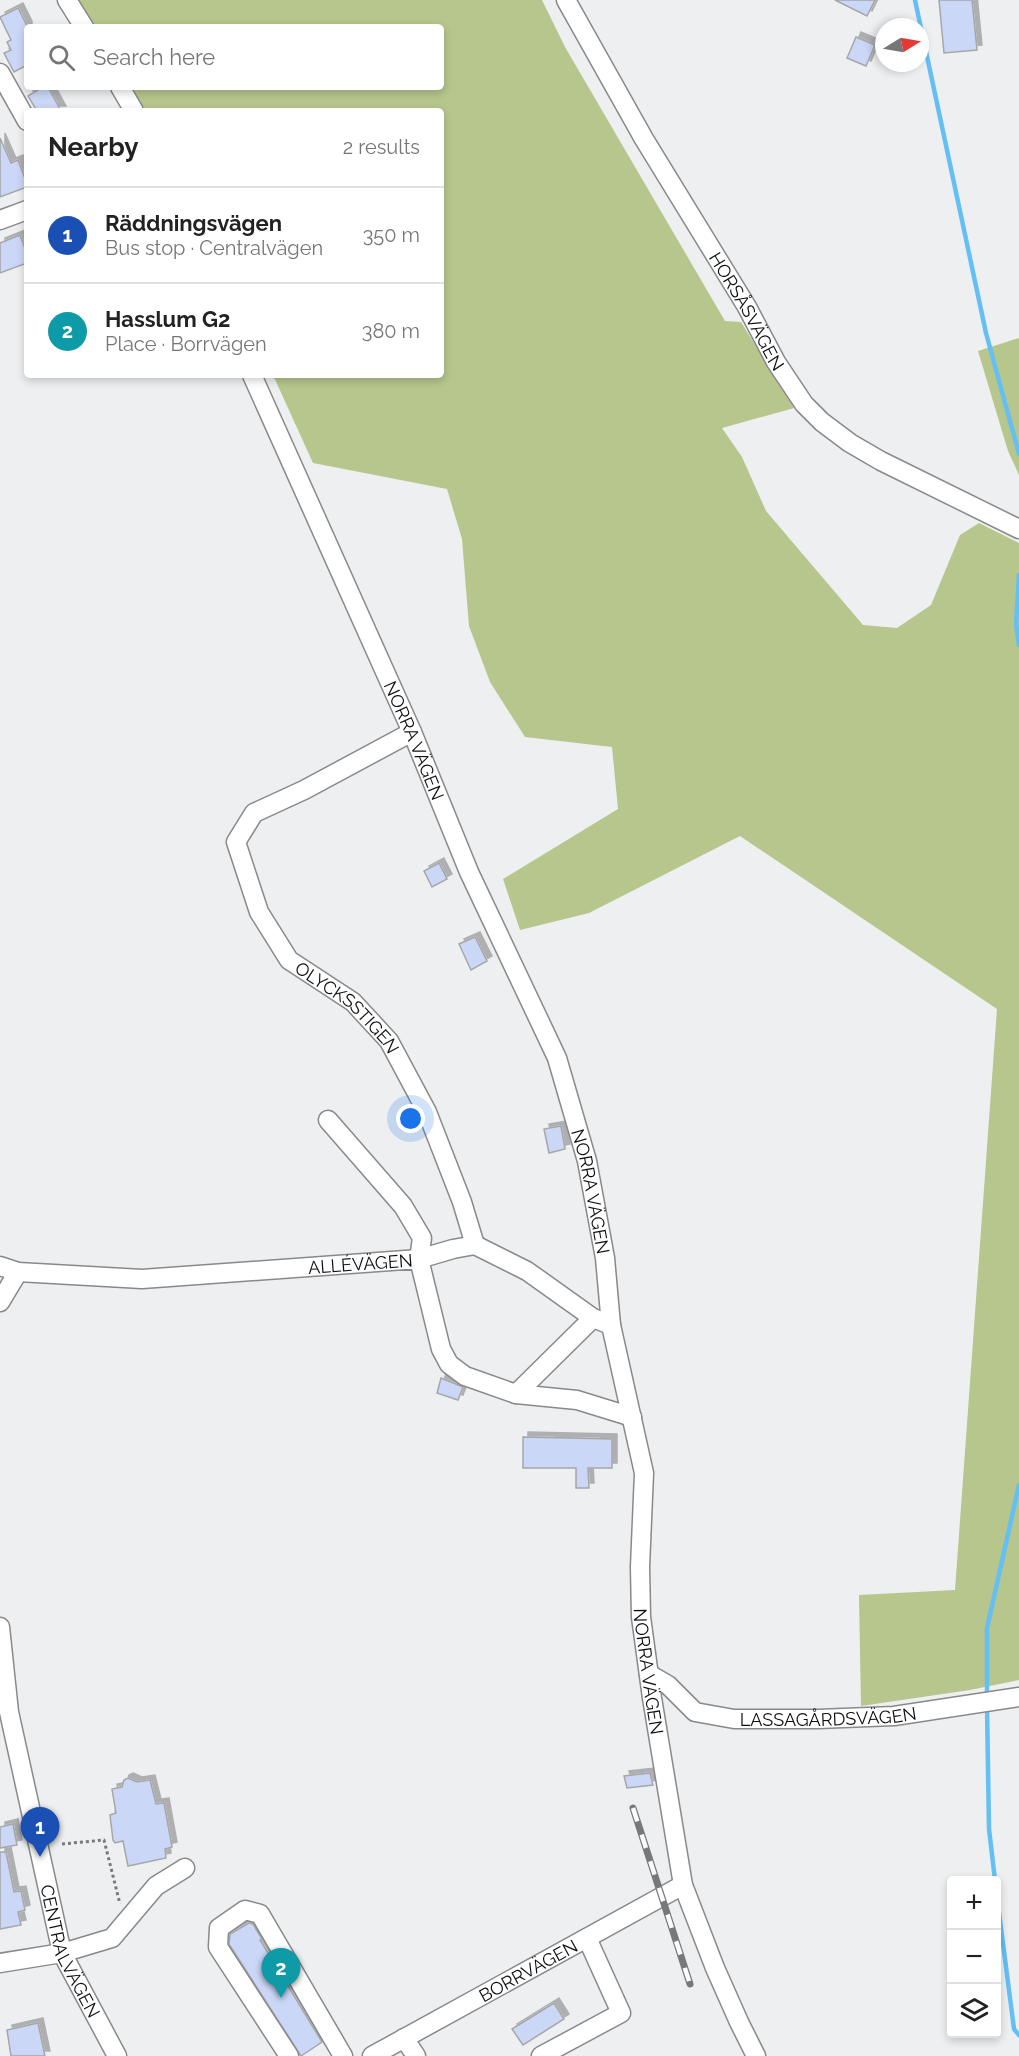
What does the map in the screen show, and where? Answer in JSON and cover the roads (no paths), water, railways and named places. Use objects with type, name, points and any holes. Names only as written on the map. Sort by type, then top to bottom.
[{"type":"street","points":[[67,0],[82,24]]},
{"type":"street","name":"HORSÅSVÄGEN","points":[[566,0],[644,139],[747,307],[776,362],[804,404],[822,422],[850,443],[881,461],[1019,529]]},
{"type":"street","points":[[0,73],[24,116]]},
{"type":"street","points":[[122,90],[132,108]]},
{"type":"street","points":[[0,220],[24,211]]},
{"type":"street","name":"NORRA VÄGEN","points":[[253,378],[412,732],[469,872],[557,1058],[587,1161],[605,1258],[611,1325],[644,1473],[639,1567],[641,1617],[683,1885],[715,1968],[756,2056]]},
{"type":"street","name":"OLYCKSSTIGEN","points":[[412,732],[304,790],[254,813],[236,842],[259,912],[289,960],[353,1002],[389,1041],[427,1112],[462,1202],[475,1245]]},
{"type":"street","points":[[328,1120],[403,1206],[422,1238],[419,1259],[475,1245],[527,1271],[593,1318],[611,1325]]},
{"type":"street","name":"ALLÉVÄGEN","points":[[0,1266],[18,1272],[142,1279],[419,1259],[434,1328],[441,1349],[449,1364],[465,1376],[516,1394],[577,1400],[632,1417]]},
{"type":"street","points":[[0,1302],[18,1272]]},
{"type":"street","points":[[516,1394],[593,1318]]},
{"type":"street","name":"CENTRALVÄGEN","points":[[0,1627],[9,1712],[62,1953],[117,2056]]},
{"type":"street","name":"LASSAGÅRDSVÄGEN","points":[[649,1674],[668,1685],[695,1712],[734,1719],[894,1716],[1019,1697]]},
{"type":"street","points":[[0,1963],[62,1953],[112,1938],[156,1886],[185,1868]]},
{"type":"street","name":"BORRVÄGEN","points":[[372,2056],[683,1885]]},
{"type":"street","points":[[289,2056],[218,1947],[219,1928],[245,1910],[260,1914],[343,2056]]},
{"type":"street","points":[[541,2056],[621,2013],[587,1938]]},
{"type":"street","points":[[404,2038],[416,2056]]},
{"type":"waterway","points":[[915,0],[986,333],[1019,454]]},
{"type":"waterway","points":[[1019,575],[1016,624],[1019,645]]},
{"type":"waterway","points":[[987,1698],[987,1628],[1019,1485]]},
{"type":"waterway","points":[[987,1706],[989,1829],[995,1876]]},
{"type":"waterway","points":[[1001,1928],[1014,2029],[1019,2035]]},
{"type":"railway","points":[[633,1808],[690,1984]]},
{"type":"place","name":"Räddningsvägen","points":[[40,1857]]},
{"type":"place","name":"Hasslum G2","points":[[281,1998]]}]
